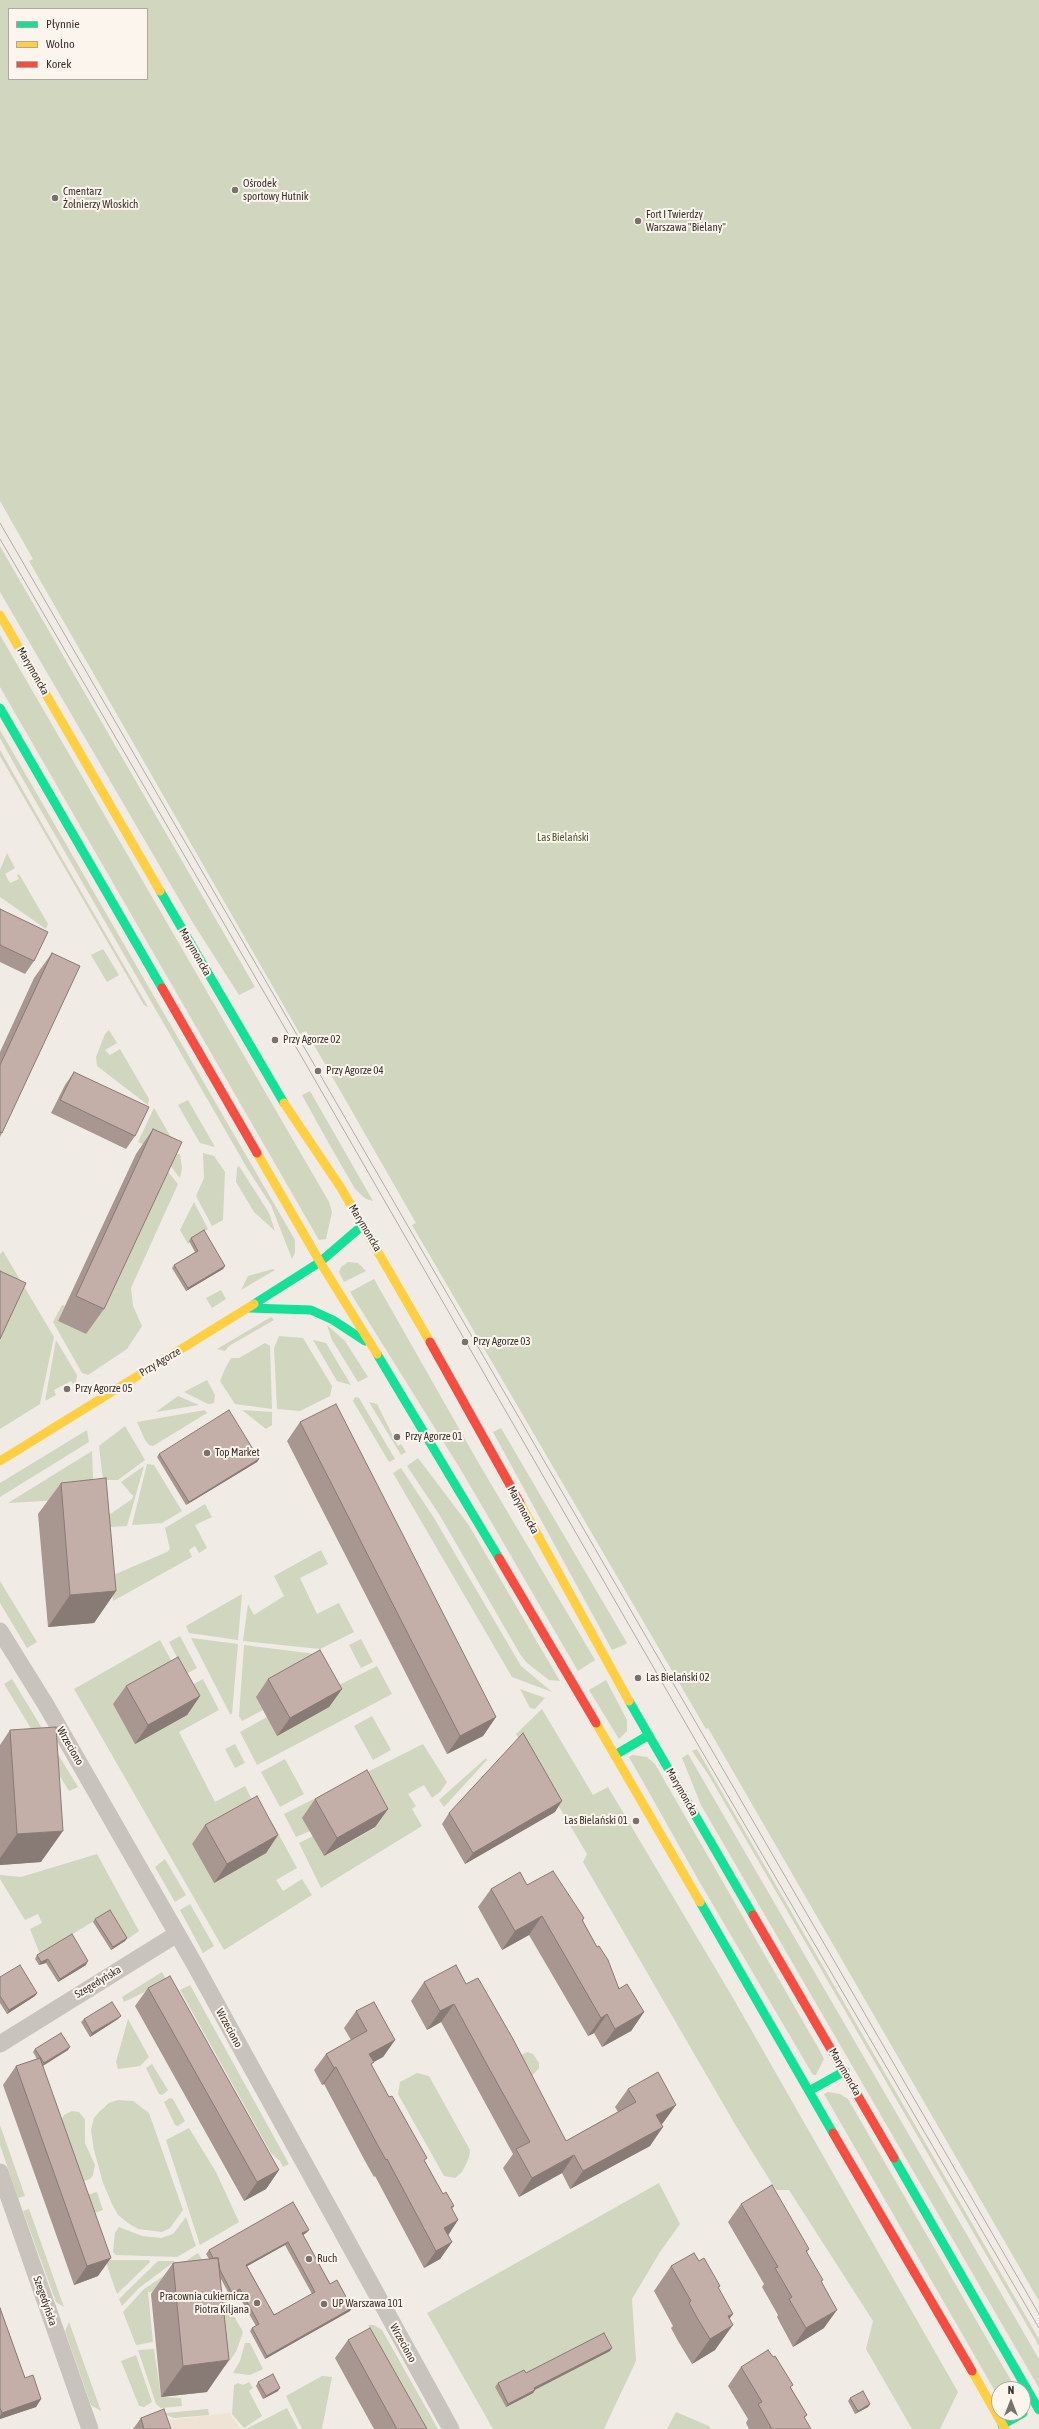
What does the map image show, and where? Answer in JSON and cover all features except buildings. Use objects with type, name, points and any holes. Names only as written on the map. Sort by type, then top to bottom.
[{"type":"main road","name":"Marymoncka","points":[[0,615],[276,1090],[363,1225],[649,1735],[845,2071],[1038,2408]]},
{"type":"main road","points":[[0,708],[320,1262],[443,1461],[615,1755],[1003,2427],[1012,2421]]},
{"type":"main road","name":"Przy Agorze","points":[[0,1461],[249,1308],[320,1262],[363,1225]]},
{"type":"main road","points":[[249,1308],[311,1310],[333,1320],[370,1345]]},
{"type":"main road","points":[[615,1755],[649,1735]]},
{"type":"main road","points":[[809,2091],[845,2071]]},
{"type":"street","name":"Wrzeciono","points":[[0,1631],[46,1705],[176,1934],[452,2429]]},
{"type":"street","name":"Szegedyńska","points":[[0,2044],[176,1934]]},
{"type":"street","name":"Szegedyńska","points":[[0,2172],[90,2429]]},
{"type":"green space","name":"Las Bielański","points":[[0,0],[1039,0],[1039,2301],[708,1728],[706,1729],[412,1225],[416,1223],[306,1031],[300,1034],[29,561],[33,559],[0,501]]},
{"type":"green space","points":[[0,546],[255,987],[239,995],[193,923],[0,592]]},
{"type":"green space","points":[[0,635],[329,1202],[332,1212],[326,1239],[319,1240],[0,687]]},
{"type":"green space","points":[[0,730],[295,1240],[295,1253],[292,1259],[271,1205],[247,1168],[17,769],[0,738]]},
{"type":"green space","points":[[0,750],[148,1007],[144,1005],[4,763],[0,756]]},
{"type":"green space","points":[[7,853],[15,868],[5,874],[10,883],[19,879],[17,876],[19,874],[48,924],[46,929],[0,897],[0,870]]},
{"type":"green space","points":[[103,949],[119,975],[107,982],[91,955]]},
{"type":"green space","points":[[109,1030],[117,1043],[105,1050],[110,1055],[120,1049],[149,1099],[148,1105],[97,1066],[96,1057],[105,1034]]},
{"type":"green space","points":[[310,1091],[373,1201],[366,1199],[355,1189],[328,1142],[302,1095]]},
{"type":"green space","points":[[188,1100],[215,1147],[200,1143],[178,1105]]},
{"type":"green space","points":[[154,1108],[175,1144],[159,1151],[138,1142]]},
{"type":"green space","points":[[203,1153],[214,1156],[225,1172],[223,1220],[212,1226],[196,1196],[204,1178]]},
{"type":"green space","points":[[161,1154],[180,1154],[182,1168],[180,1178]]},
{"type":"green space","points":[[239,1166],[269,1213],[275,1231],[254,1212],[236,1182],[237,1168]]},
{"type":"green space","points":[[164,1167],[178,1184],[131,1288],[133,1306],[142,1326],[127,1349],[88,1375],[82,1373],[53,1322],[62,1305],[65,1306],[58,1321],[86,1334]]},
{"type":"green space","points":[[194,1202],[208,1229],[188,1244],[180,1230]]},
{"type":"green space","points":[[3,1251],[54,1337],[40,1404],[0,1429],[0,1254]]},
{"type":"green space","points":[[348,1262],[358,1263],[366,1271],[344,1282],[339,1272],[341,1267]]},
{"type":"green space","points":[[273,1269],[275,1270],[241,1290],[248,1276]]},
{"type":"green space","points":[[374,1279],[478,1462],[595,1660],[578,1671],[461,1470],[350,1292]]},
{"type":"green space","points":[[221,1290],[226,1299],[212,1308],[206,1298]]},
{"type":"green space","points":[[271,1317],[274,1320],[229,1346],[225,1351],[217,1349]]},
{"type":"green space","points":[[327,1325],[345,1341],[368,1377],[358,1382],[332,1340]]},
{"type":"green space","points":[[279,1336],[303,1338],[332,1386],[330,1396],[300,1411],[277,1409],[274,1348]]},
{"type":"green space","points":[[56,1340],[77,1375],[76,1382],[73,1384],[71,1381],[54,1390],[56,1395],[45,1401]]},
{"type":"green space","points":[[313,1340],[326,1343],[351,1385],[337,1381]]},
{"type":"green space","points":[[265,1343],[270,1346],[272,1409],[235,1404],[220,1381],[225,1369],[231,1358],[239,1358]]},
{"type":"green space","points":[[207,1380],[215,1395],[214,1403],[208,1404],[184,1392]]},
{"type":"green space","points":[[178,1396],[199,1405],[156,1412]]},
{"type":"green space","points":[[355,1397],[359,1398],[395,1459],[389,1462],[353,1401]]},
{"type":"green space","points":[[369,1402],[377,1404],[398,1446],[401,1444],[406,1452],[401,1455]]},
{"type":"green space","points":[[205,1410],[207,1413],[153,1446],[149,1445],[145,1440],[137,1422]]},
{"type":"green space","points":[[242,1410],[272,1412],[272,1425],[266,1429]]},
{"type":"green space","points":[[125,1426],[145,1460],[118,1480],[103,1480],[99,1446]]},
{"type":"green space","points":[[501,1428],[627,1643],[626,1644],[612,1650],[493,1432]]},
{"type":"green space","points":[[87,1430],[89,1442],[0,1497],[0,1483]]},
{"type":"green space","points":[[92,1451],[94,1504],[62,1500],[8,1503]]},
{"type":"green space","points":[[418,1458],[468,1524],[560,1681],[549,1680],[526,1662],[520,1654],[439,1514],[407,1466]]},
{"type":"green space","points":[[147,1464],[154,1465],[182,1511],[162,1523],[132,1525]]},
{"type":"green space","points":[[144,1466],[127,1526],[110,1527],[106,1517],[132,1499],[133,1496],[121,1482]]},
{"type":"green space","points":[[401,1468],[434,1518],[521,1666],[552,1692],[512,1677],[393,1473]]},
{"type":"green space","points":[[205,1504],[212,1517],[195,1525],[207,1548],[199,1553],[195,1546],[189,1550],[192,1557],[113,1601],[111,1576],[167,1552],[170,1549],[165,1528]]},
{"type":"green space","points":[[321,1550],[328,1564],[300,1578],[317,1614],[339,1603],[354,1632],[320,1649],[243,1641],[248,1604],[254,1615],[284,1596],[274,1576]]},
{"type":"green space","points":[[0,1581],[37,1642],[27,1648],[0,1603]]},
{"type":"green space","points":[[242,1594],[238,1640],[189,1633],[186,1626]]},
{"type":"green space","points":[[180,1636],[197,1668],[186,1674],[169,1642]]},
{"type":"green space","points":[[191,1638],[238,1644],[232,1714],[230,1714]]},
{"type":"green space","points":[[361,1639],[373,1662],[361,1668],[349,1645]]},
{"type":"green space","points":[[160,1640],[182,1680],[176,1694],[203,1679],[219,1710],[179,1732],[215,1802],[245,1786],[263,1821],[192,1844],[214,1883],[254,1833],[273,1824],[297,1868],[276,1880],[283,1891],[302,1879],[312,1895],[224,1950],[74,1689]]},
{"type":"green space","points":[[244,1645],[323,1655],[339,1685],[377,1666],[392,1694],[257,1765],[240,1732],[267,1717],[263,1710],[242,1721],[239,1716]]},
{"type":"green space","points":[[12,1679],[78,1787],[69,1791],[4,1684]]},
{"type":"green space","points":[[606,1680],[627,1720],[627,1731],[619,1739],[589,1690]]},
{"type":"green space","points":[[520,1689],[545,1698],[535,1709],[530,1708]]},
{"type":"green space","points":[[542,1709],[593,1795],[608,1787],[733,1998],[958,2392],[940,2429],[912,2429],[866,2349],[873,2321],[789,2190],[776,2190],[736,2126],[583,1862],[587,1854],[516,1734]]},
{"type":"green space","points":[[372,1716],[391,1750],[373,1760],[354,1726]]},
{"type":"green space","points":[[235,1744],[245,1763],[235,1768],[225,1749]]},
{"type":"green space","points":[[423,1744],[447,1782],[440,1792],[432,1798],[424,1785],[408,1794],[416,1806],[412,1809],[422,1826],[321,1888],[299,1843],[313,1836],[324,1856],[375,1828],[354,1789],[303,1818],[310,1831],[296,1837],[284,1814]]},
{"type":"green space","points":[[697,1749],[1039,2339],[1039,2346],[708,1774],[692,1751]]},
{"type":"green space","points":[[688,1754],[1039,2359],[1039,2388],[701,1805],[682,1758]]},
{"type":"green space","points":[[633,1755],[647,1757],[655,1764],[820,2051],[824,2059],[816,2075],[813,2075],[699,1881],[629,1757]]},
{"type":"green space","points":[[486,1758],[487,1760],[444,1807],[439,1800]]},
{"type":"green space","points":[[285,1759],[304,1794],[280,1807],[261,1772]]},
{"type":"green space","points":[[97,1854],[139,1931],[125,1941],[107,1913],[40,1954],[30,1929],[42,1923],[38,1914],[25,1920],[0,1879],[0,1875],[21,1877]]},
{"type":"green space","points":[[165,1859],[186,1895],[175,1902],[155,1867]]},
{"type":"green space","points":[[190,1904],[214,1946],[203,1953],[180,1910]]},
{"type":"green space","points":[[162,1972],[167,1981],[124,2002],[122,1997]]},
{"type":"green space","points":[[190,1985],[289,2164],[283,2167],[280,2161],[271,2153],[180,1990]]},
{"type":"green space","points":[[128,2019],[149,2057],[140,2066],[118,2069],[116,2062]]},
{"type":"green space","points":[[527,2052],[533,2054],[539,2063],[539,2068],[532,2076],[518,2057]]},
{"type":"green space","points":[[152,2064],[168,2090],[162,2095],[159,2094],[146,2068]]},
{"type":"green space","points":[[417,2073],[429,2076],[470,2150],[469,2158],[462,2172],[455,2178],[444,2176],[398,2094],[400,2082]]},
{"type":"green space","points":[[828,2092],[840,2094],[848,2099],[1011,2381],[991,2381],[991,2384],[824,2094]]},
{"type":"green space","points":[[170,2098],[173,2099],[185,2121],[178,2126],[175,2125],[164,2102]]},
{"type":"green space","points":[[118,2100],[133,2101],[149,2113],[183,2210],[170,2228],[162,2232],[138,2229],[118,2215],[103,2183],[94,2150],[91,2130],[94,2118],[100,2111],[109,2103]]},
{"type":"green space","points":[[72,2111],[79,2112],[85,2119],[85,2143],[95,2165],[93,2175],[90,2179],[79,2183],[60,2122],[64,2115]]},
{"type":"green space","points":[[0,2125],[25,2196],[18,2198],[0,2145]]},
{"type":"green space","points":[[189,2128],[216,2172],[239,2222],[200,2245],[166,2140]]},
{"type":"green space","points":[[659,2183],[680,2224],[660,2252],[632,2299],[636,2361],[604,2429],[493,2429],[427,2313]]},
{"type":"green space","points":[[97,2192],[103,2210],[92,2214],[86,2195]]},
{"type":"green space","points":[[29,2209],[64,2307],[56,2302],[23,2211]]},
{"type":"green space","points":[[186,2217],[196,2246],[177,2257],[116,2255],[113,2252],[115,2233],[119,2227],[142,2236],[161,2238],[173,2234]]},
{"type":"green space","points":[[198,2253],[243,2332],[236,2352],[225,2367],[197,2288],[148,2292],[153,2342],[136,2345],[123,2312],[144,2289]]},
{"type":"green space","points":[[105,2260],[149,2260],[150,2262],[117,2294]]},
{"type":"green space","points":[[158,2261],[175,2261],[139,2288],[122,2306],[119,2299]]},
{"type":"green space","points":[[69,2322],[101,2411],[91,2405],[65,2331]]},
{"type":"green space","points":[[368,2325],[374,2325],[382,2330],[438,2429],[427,2429]]},
{"type":"green space","points":[[245,2343],[250,2343],[263,2369],[250,2375],[233,2373],[240,2361]]},
{"type":"green space","points":[[154,2349],[161,2397],[181,2398],[182,2406],[161,2408],[156,2404],[138,2350]]},
{"type":"green space","points":[[136,2355],[152,2402],[144,2407],[139,2406],[121,2361]]},
{"type":"green space","points":[[322,2376],[332,2377],[322,2429],[302,2429],[286,2396]]},
{"type":"green space","points":[[249,2382],[253,2388],[249,2391],[262,2416],[244,2428],[232,2414],[234,2385],[238,2383],[243,2385]]},
{"type":"green space","points":[[287,2408],[298,2429],[246,2429]]},
{"type":"green space","points":[[208,2409],[209,2415],[174,2418],[166,2415],[166,2413]]},
{"type":"green space","points":[[676,2412],[709,2426],[711,2429],[667,2429]]},
{"type":"shaded area","points":[[229,2413],[241,2429],[163,2429],[164,2416],[170,2420]]},
{"type":"tram line","points":[[0,523],[1039,2314]]},
{"type":"tram line","points":[[0,539],[300,1054],[697,1743],[1039,2328]]},
{"type":"traffic: fast","points":[[0,708],[162,988]]},
{"type":"traffic: fast","points":[[160,891],[284,1103]]},
{"type":"traffic: fast","points":[[254,1304],[320,1262],[363,1225]]},
{"type":"traffic: fast","points":[[249,1308],[311,1310],[333,1320],[365,1341]]},
{"type":"traffic: fast","points":[[377,1354],[499,1558]]},
{"type":"traffic: fast","points":[[629,1701],[753,1915]]},
{"type":"traffic: fast","points":[[615,1755],[649,1735]]},
{"type":"traffic: fast","points":[[700,1902],[833,2133]]},
{"type":"traffic: fast","points":[[809,2091],[845,2071]]},
{"type":"traffic: fast","points":[[894,2158],[1039,2410]]},
{"type":"traffic: fast","points":[[1002,2425],[1009,2421]]},
{"type":"traffic: slow","points":[[0,615],[160,891]]},
{"type":"traffic: slow","points":[[284,1103],[341,1188],[430,1342]]},
{"type":"traffic: slow","points":[[257,1153],[320,1262],[377,1354]]},
{"type":"traffic: slow","points":[[0,1461],[254,1304]]},
{"type":"traffic: slow","points":[[520,1503],[629,1701]]},
{"type":"traffic: slow","points":[[596,1723],[700,1902]]},
{"type":"traffic: slow","points":[[972,2371],[1005,2429]]},
{"type":"traffic: jam","points":[[162,988],[257,1153]]},
{"type":"traffic: jam","points":[[430,1342],[520,1503]]},
{"type":"traffic: jam","points":[[499,1558],[596,1723]]},
{"type":"traffic: jam","points":[[753,1915],[894,2158]]},
{"type":"traffic: jam","points":[[833,2133],[972,2371]]},
{"type":"place","name":"Ośrodek sportowy Hutnik","points":[[235,190]]},
{"type":"place","name":"Cmentarz Żołnierzy Włoskich","points":[[55,198]]},
{"type":"place","name":"Fort I Twierdzy Warszawa \"Bielany\"","points":[[638,221]]},
{"type":"place","name":"Przy Agorze 02","points":[[275,1040]]},
{"type":"place","name":"Przy Agorze 04","points":[[318,1071]]},
{"type":"place","name":"Przy Agorze 03","points":[[465,1342]]},
{"type":"place","name":"Przy Agorze 05","points":[[67,1389]]},
{"type":"place","name":"Przy Agorze 01","points":[[397,1437]]},
{"type":"place","name":"Top Market","points":[[207,1453]]},
{"type":"place","name":"Las Bielański 02","points":[[638,1678]]},
{"type":"place","name":"Las Bielański 01","points":[[636,1821]]},
{"type":"place","name":"Ruch","points":[[309,2259]]},
{"type":"place","name":"Pracownia cukiernicza Piotra Kiljana","points":[[257,2303]]},
{"type":"place","name":"UP Warszawa 101","points":[[324,2304]]}]
